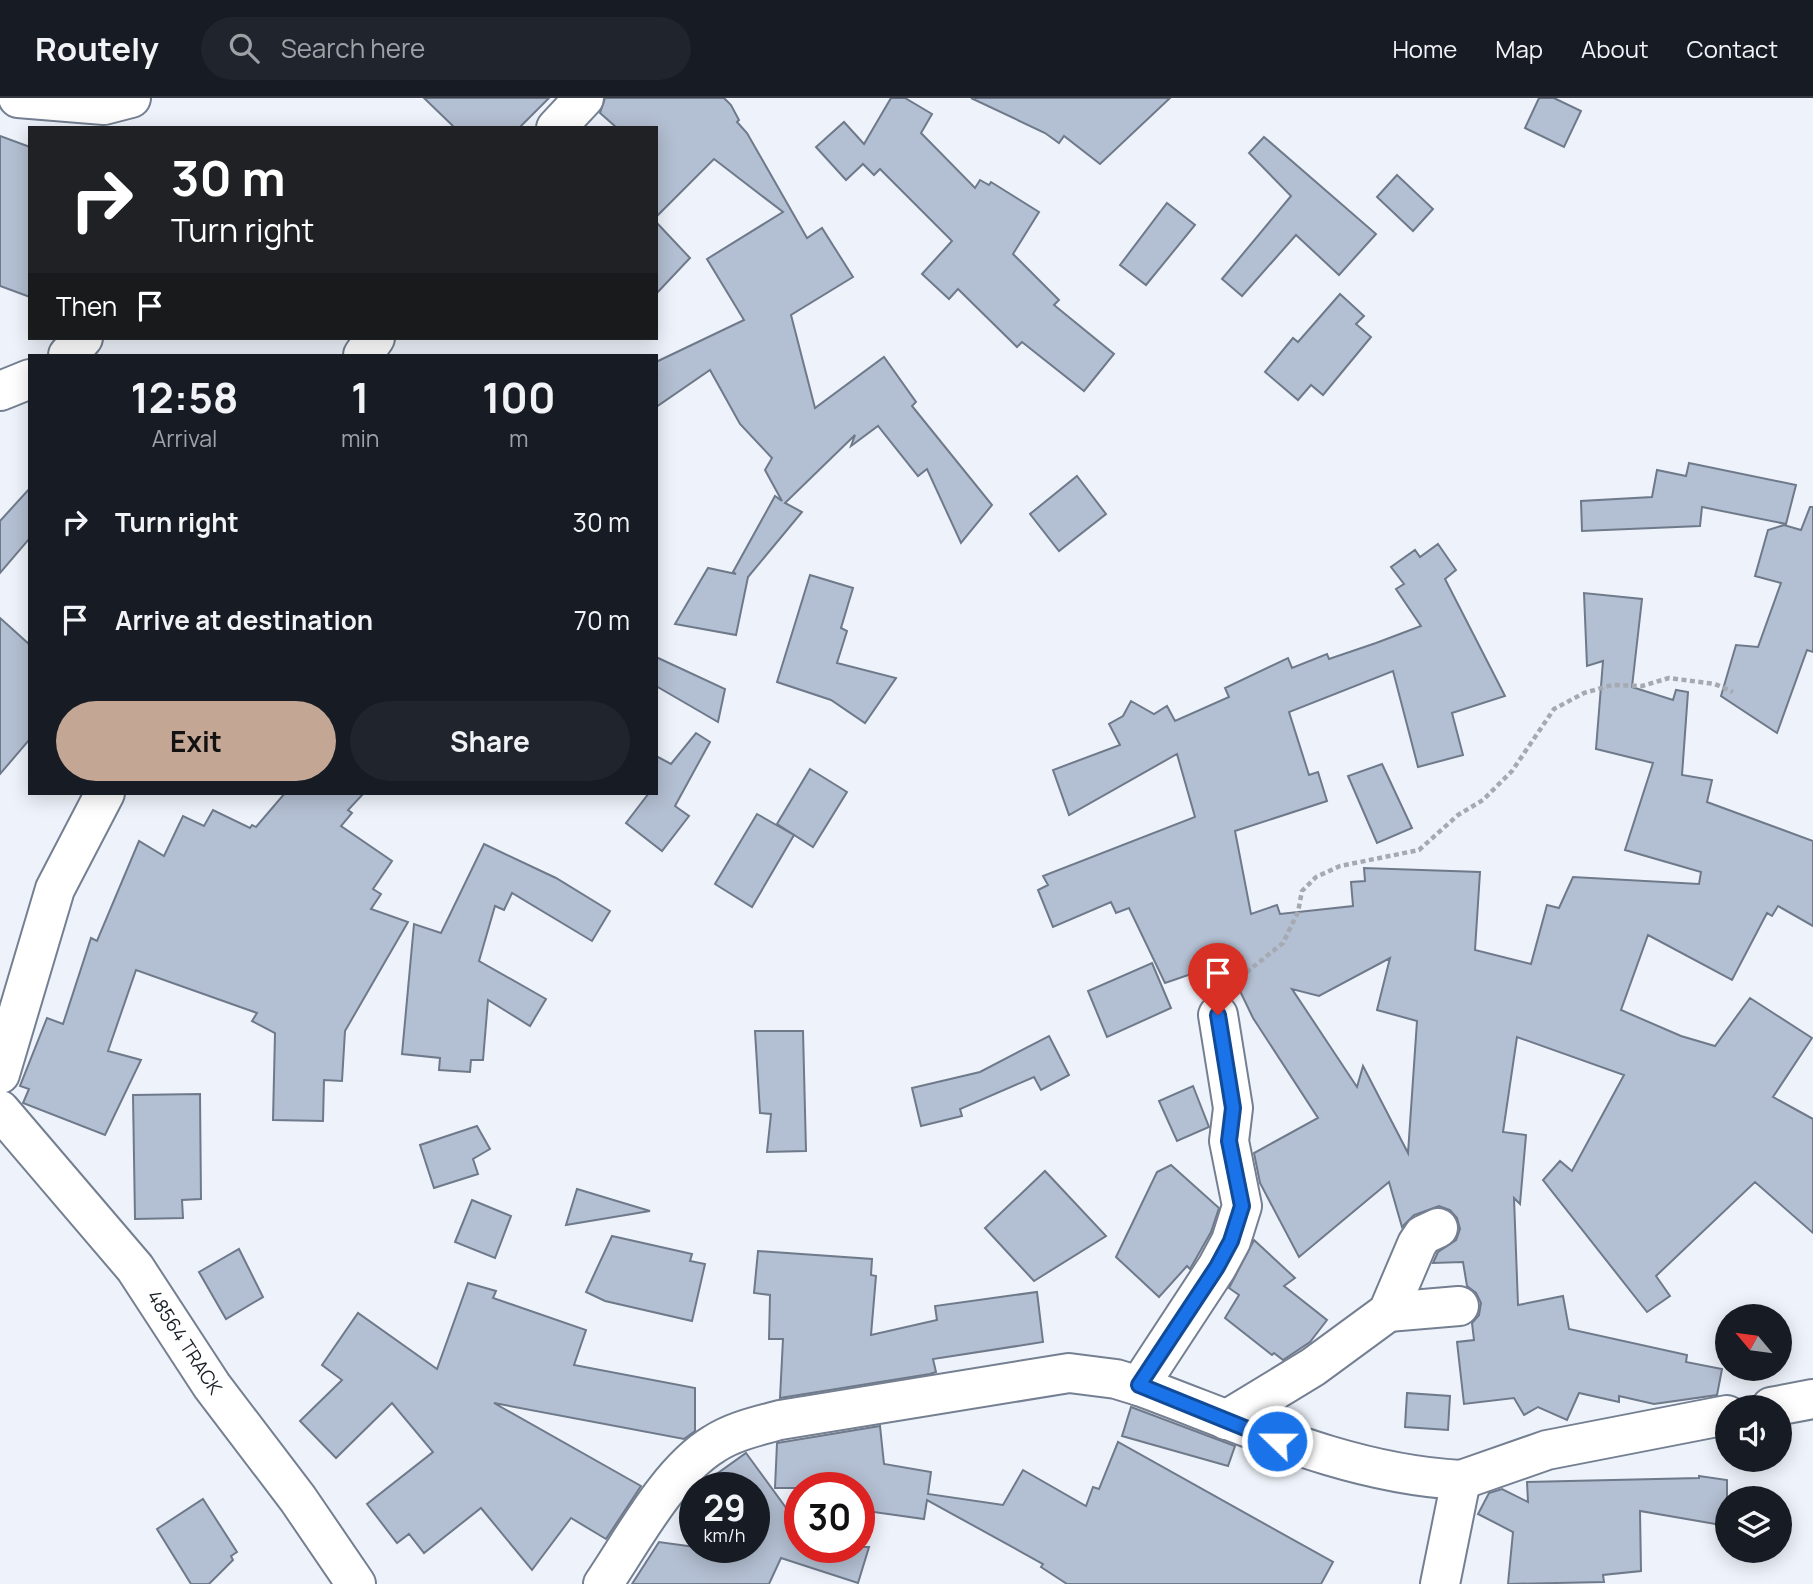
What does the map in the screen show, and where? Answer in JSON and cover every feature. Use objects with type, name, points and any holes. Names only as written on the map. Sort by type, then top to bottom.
[{"type":"street","points":[[18,98],[104,105],[131,98]]},
{"type":"street","points":[[558,126],[584,98]]},
{"type":"street","points":[[69,354],[81,340]]},
{"type":"street","points":[[0,391],[28,380]]},
{"type":"street","points":[[0,1074],[55,889],[104,795]]},
{"type":"street","points":[[1139,1385],[1217,1267],[1231,1241],[1242,1206],[1229,1141],[1233,1108],[1218,1015]]},
{"type":"street","name":"48564 TRACK","points":[[0,1110],[135,1268],[212,1386],[298,1499],[356,1584]]},
{"type":"street","points":[[1226,1420],[1313,1367],[1388,1312],[1417,1244],[1423,1235],[1438,1228]]},
{"type":"street","points":[[1388,1312],[1459,1306]]},
{"type":"street","points":[[603,1584],[667,1489],[687,1466],[713,1444],[745,1430],[780,1420],[1040,1376],[1069,1373],[1139,1385],[1277,1441],[1349,1462],[1420,1478],[1461,1480],[1547,1450],[1715,1417]]},
{"type":"street","points":[[1792,1403],[1813,1399]]},
{"type":"street","points":[[1440,1584],[1461,1480]]},
{"type":"path","points":[[1218,1015],[1223,998],[1236,980],[1283,943],[1298,912],[1302,891],[1316,877],[1340,866],[1419,850],[1458,815],[1483,800],[1512,771],[1554,709],[1584,693],[1612,685],[1642,686],[1669,678],[1715,684],[1733,692]]},
{"type":"building","points":[[424,98],[549,98],[521,126],[453,126]]},
{"type":"building","points":[[605,98],[724,98],[731,105],[739,120],[737,122],[747,133],[807,238],[822,228],[853,277],[791,315],[815,408],[884,357],[916,402],[912,406],[992,505],[961,543],[927,469],[918,476],[878,426],[851,446],[855,435],[785,503],[802,512],[748,577],[736,635],[675,624],[708,568],[736,574],[733,572],[775,496],[782,501],[765,470],[772,458],[740,424],[710,370],[658,406],[658,361],[744,320],[707,259],[783,212],[714,159],[658,215],[658,126],[615,126],[600,113]]},
{"type":"building","points":[[891,98],[905,98],[932,114],[921,133],[975,188],[980,180],[989,185],[991,182],[1039,212],[1013,254],[1059,300],[1054,305],[1114,354],[1084,391],[1022,342],[1017,347],[958,289],[949,299],[922,274],[952,241],[880,169],[874,175],[863,164],[846,180],[816,147],[844,122],[864,144]]},
{"type":"building","points":[[971,98],[1170,98],[1100,164],[1064,136],[1059,143],[1045,133]]},
{"type":"building","points":[[1539,98],[1554,98],[1581,111],[1564,147],[1525,128]]},
{"type":"building","points":[[0,136],[28,146],[28,296],[0,286]]},
{"type":"building","points":[[1264,137],[1376,234],[1339,275],[1296,235],[1242,296],[1222,279],[1291,196],[1249,153]]},
{"type":"building","points":[[1397,175],[1433,209],[1413,231],[1377,197]]},
{"type":"building","points":[[1167,203],[1195,225],[1146,285],[1120,265]]},
{"type":"building","points":[[658,224],[690,258],[658,292]]},
{"type":"building","points":[[1340,294],[1364,316],[1356,324],[1371,337],[1323,395],[1311,385],[1298,400],[1265,372],[1293,338],[1298,342]]},
{"type":"building","points":[[1689,463],[1796,485],[1786,524],[1702,507],[1700,526],[1582,531],[1581,501],[1652,497],[1657,470],[1686,476]]},
{"type":"building","points":[[1077,476],[1106,514],[1059,551],[1030,514]]},
{"type":"building","points":[[28,490],[28,540],[0,573],[0,521]]},
{"type":"building","points":[[1810,507],[1813,507],[1813,652],[1807,650],[1777,733],[1721,696],[1736,645],[1758,647],[1781,583],[1755,576],[1768,530],[1784,525],[1801,530]]},
{"type":"building","points":[[1438,544],[1456,570],[1445,579],[1505,696],[1452,713],[1463,755],[1418,767],[1393,671],[1289,712],[1309,775],[1318,772],[1327,801],[1235,831],[1251,914],[1277,905],[1280,914],[1353,906],[1351,882],[1365,881],[1364,868],[1480,872],[1475,950],[1531,964],[1547,905],[1559,908],[1573,877],[1699,884],[1701,872],[1625,850],[1653,763],[1596,749],[1603,661],[1587,666],[1584,593],[1642,599],[1632,687],[1673,700],[1676,690],[1688,692],[1682,775],[1712,780],[1707,802],[1813,841],[1813,926],[1778,906],[1772,916],[1767,913],[1732,980],[1648,935],[1621,1010],[1681,1036],[1715,1046],[1750,998],[1812,1038],[1773,1097],[1813,1119],[1813,1233],[1755,1182],[1656,1276],[1670,1296],[1647,1312],[1543,1180],[1560,1161],[1572,1171],[1624,1075],[1517,1037],[1503,1132],[1526,1135],[1520,1204],[1514,1198],[1518,1305],[1563,1296],[1569,1329],[1687,1355],[1686,1362],[1715,1368],[1715,1381],[1720,1381],[1717,1395],[1654,1404],[1619,1396],[1619,1402],[1579,1393],[1567,1420],[1538,1407],[1524,1415],[1514,1398],[1464,1404],[1457,1342],[1474,1340],[1472,1323],[1479,1315],[1481,1303],[1476,1293],[1467,1286],[1463,1262],[1433,1263],[1438,1252],[1456,1240],[1460,1229],[1457,1218],[1450,1210],[1439,1206],[1414,1215],[1402,1227],[1389,1182],[1299,1257],[1260,1183],[1254,1153],[1318,1118],[1253,1018],[1226,962],[1165,983],[1129,908],[1116,913],[1111,902],[1053,927],[1038,890],[1048,885],[1043,876],[1195,817],[1177,754],[1069,815],[1053,770],[1120,745],[1109,724],[1123,716],[1131,701],[1154,714],[1167,706],[1175,721],[1229,697],[1225,688],[1288,658],[1292,668],[1327,654],[1329,659],[1421,626],[1396,589],[1404,584],[1391,567],[1415,550],[1420,557]],"holes":[[[1390,958],[1377,1010],[1417,1021],[1408,1153],[1363,1066],[1357,1087],[1292,989],[1319,996]]]},
{"type":"building","points":[[810,575],[853,588],[841,628],[847,631],[837,663],[896,678],[865,723],[831,700],[777,682]]},
{"type":"building","points":[[0,618],[28,643],[28,741],[0,774]]},
{"type":"building","points":[[658,658],[725,689],[718,722],[658,687]]},
{"type":"building","points":[[696,733],[710,742],[675,806],[689,816],[662,851],[626,823],[647,795],[658,795],[658,757],[671,764]]},
{"type":"building","points":[[1382,764],[1412,828],[1377,843],[1348,776]]},
{"type":"building","points":[[810,769],[847,792],[813,847],[777,824]]},
{"type":"building","points":[[283,795],[362,795],[348,810],[352,813],[341,826],[392,861],[373,889],[381,894],[371,909],[408,922],[345,1031],[342,1081],[324,1080],[323,1121],[273,1120],[275,1033],[252,1021],[257,1013],[136,970],[108,1051],[141,1060],[105,1135],[23,1103],[29,1089],[20,1086],[47,1018],[63,1024],[91,938],[97,941],[139,841],[164,856],[183,816],[204,826],[213,810],[250,828],[252,825],[256,827]]},
{"type":"building","points":[[757,814],[794,835],[752,907],[715,884]]},
{"type":"building","points":[[484,844],[556,878],[610,911],[592,941],[512,893],[504,910],[495,906],[479,961],[546,999],[530,1026],[488,1000],[483,1060],[471,1060],[470,1072],[439,1070],[440,1058],[402,1054],[414,924],[441,933]]},
{"type":"building","points":[[1152,963],[1171,1008],[1107,1037],[1088,991]]},
{"type":"building","points":[[755,1031],[803,1031],[806,1151],[767,1152],[771,1114],[760,1113]]},
{"type":"building","points":[[1049,1036],[1069,1075],[1041,1090],[1034,1077],[960,1109],[962,1116],[921,1126],[912,1088],[980,1072]]},
{"type":"building","points":[[1193,1086],[1209,1127],[1177,1141],[1159,1101]]},
{"type":"building","points":[[200,1094],[201,1199],[182,1200],[183,1218],[135,1219],[133,1095]]},
{"type":"building","points":[[477,1126],[490,1149],[473,1159],[478,1174],[434,1188],[420,1145]]},
{"type":"building","points":[[1171,1165],[1219,1208],[1211,1232],[1190,1269],[1187,1266],[1159,1297],[1116,1257],[1157,1172]]},
{"type":"building","points":[[1045,1171],[1106,1236],[1034,1281],[985,1228]]},
{"type":"building","points":[[577,1189],[650,1211],[566,1225]]},
{"type":"building","points":[[472,1200],[511,1216],[495,1258],[455,1242]]},
{"type":"building","points":[[612,1236],[692,1254],[690,1261],[705,1264],[692,1321],[605,1301],[586,1292]]},
{"type":"building","points":[[1254,1240],[1295,1278],[1284,1286],[1327,1320],[1310,1342],[1283,1360],[1274,1353],[1272,1355],[1225,1318],[1239,1295],[1229,1288]]},
{"type":"building","points":[[239,1249],[263,1297],[226,1319],[199,1272]]},
{"type":"building","points":[[758,1251],[872,1259],[871,1275],[876,1276],[871,1335],[937,1320],[935,1306],[1037,1292],[1043,1342],[933,1359],[936,1372],[930,1374],[780,1398],[783,1339],[769,1339],[770,1295],[754,1293]]},
{"type":"building","points":[[468,1283],[496,1291],[493,1298],[586,1330],[574,1365],[695,1388],[695,1431],[684,1439],[494,1403],[641,1486],[606,1539],[571,1518],[532,1570],[481,1508],[424,1553],[409,1534],[397,1543],[367,1504],[433,1452],[392,1403],[336,1458],[300,1421],[342,1380],[322,1365],[358,1313],[437,1369]]},
{"type":"building","points":[[1407,1393],[1450,1396],[1448,1430],[1405,1427]]},
{"type":"building","points":[[1131,1407],[1235,1446],[1228,1466],[1122,1436]]},
{"type":"building","points":[[880,1426],[884,1464],[931,1472],[928,1494],[1003,1505],[1023,1470],[1086,1506],[1093,1487],[1099,1489],[1118,1442],[1333,1562],[1321,1584],[1067,1584],[1041,1567],[1043,1564],[927,1500],[924,1519],[875,1512],[875,1472],[784,1472],[784,1488],[775,1488],[777,1443]]},
{"type":"building","points":[[746,1453],[760,1472],[719,1472]]},
{"type":"building","points":[[1699,1478],[1727,1480],[1727,1486],[1715,1486],[1715,1524],[1640,1511],[1641,1571],[1603,1575],[1604,1582],[1508,1584],[1513,1532],[1478,1514],[1489,1493],[1502,1489],[1528,1502],[1527,1482]]},
{"type":"building","points":[[770,1486],[784,1505],[784,1559],[781,1558],[769,1584],[632,1584],[659,1542],[679,1545],[679,1563],[770,1563]]},
{"type":"building","points":[[203,1499],[237,1552],[231,1556],[233,1560],[209,1584],[191,1584],[157,1529]]},
{"type":"building","points":[[796,1563],[864,1563],[858,1583]]},
{"type":"route","points":[[1218,1015],[1233,1108],[1229,1141],[1242,1206],[1231,1241],[1217,1267],[1139,1385],[1277,1441]]}]
